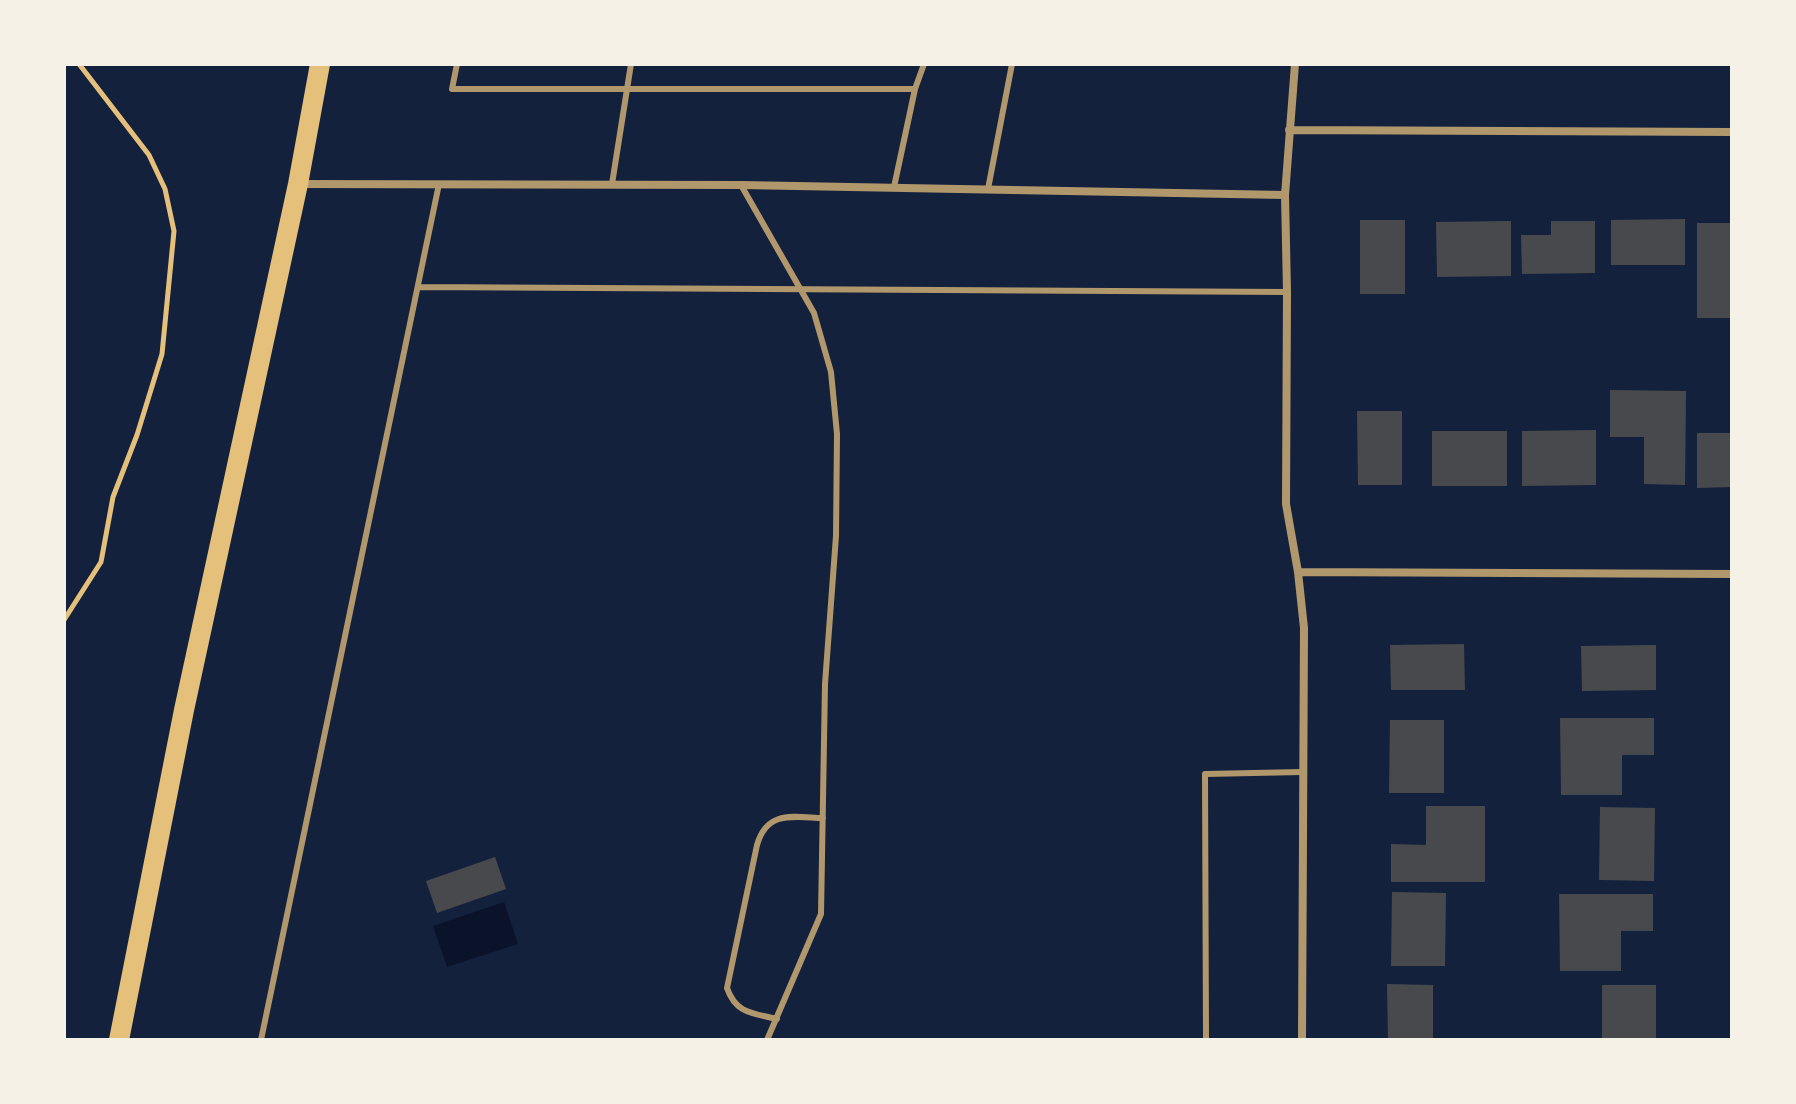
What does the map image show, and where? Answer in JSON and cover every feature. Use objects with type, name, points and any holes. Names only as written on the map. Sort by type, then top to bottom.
[{"type":"main road","points":[[119,1040],[187,694],[298,184],[320,64]]},
{"type":"street","points":[[1295,64],[1285,195],[1286,504],[1304,628],[1302,1040]]},
{"type":"street","points":[[1289,130],[1732,132]]},
{"type":"street","points":[[298,184],[741,185],[1285,195]]},
{"type":"street","points":[[1298,572],[1732,574]]},
{"type":"lane","points":[[457,64],[452,89],[915,89]]},
{"type":"lane","points":[[612,184],[631,64]]},
{"type":"lane","points":[[894,187],[915,89],[924,64]]},
{"type":"lane","points":[[988,189],[1012,64]]},
{"type":"lane","points":[[261,1040],[439,184]]},
{"type":"lane","points":[[741,185],[814,313],[831,372],[837,434],[836,536],[825,684],[821,914],[767,1040]]},
{"type":"lane","points":[[418,287],[1287,292]]},
{"type":"lane","points":[[1206,1040],[1205,774],[1302,772]]},
{"type":"lane","points":[[777,1019],[741,1009],[732,1001],[727,988],[757,845],[761,831],[780,817],[823,818]]},
{"type":"path","points":[[64,620],[101,562],[113,497],[137,435],[162,354],[174,231],[165,189],[149,155],[79,64]]},
{"type":"water","points":[[504,902],[518,944],[447,967],[433,926]]},
{"type":"building","points":[[1685,219],[1685,265],[1611,265],[1611,220]]},
{"type":"building","points":[[1360,220],[1405,220],[1405,294],[1360,294]]},
{"type":"building","points":[[1511,221],[1511,276],[1437,277],[1436,222]]},
{"type":"building","points":[[1551,221],[1595,221],[1595,273],[1522,274],[1521,235],[1551,235]]},
{"type":"building","points":[[1697,223],[1732,223],[1732,318],[1697,318]]},
{"type":"building","points":[[1610,390],[1686,391],[1685,485],[1644,484],[1644,437],[1610,437]]},
{"type":"building","points":[[1357,411],[1402,411],[1402,485],[1358,485]]},
{"type":"building","points":[[1596,430],[1596,485],[1522,486],[1522,431]]},
{"type":"building","points":[[1432,431],[1507,431],[1507,486],[1432,486]]},
{"type":"building","points":[[1697,433],[1732,433],[1732,487],[1697,488]]},
{"type":"building","points":[[1464,644],[1465,690],[1391,690],[1390,645]]},
{"type":"building","points":[[1656,645],[1656,690],[1582,691],[1581,646]]},
{"type":"building","points":[[1560,718],[1654,718],[1654,755],[1622,755],[1622,795],[1561,795]]},
{"type":"building","points":[[1390,720],[1444,720],[1444,793],[1389,793]]},
{"type":"building","points":[[1426,806],[1485,806],[1485,882],[1391,882],[1391,844],[1426,845]]},
{"type":"building","points":[[1600,807],[1655,808],[1654,881],[1599,880]]},
{"type":"building","points":[[495,857],[506,889],[437,913],[426,881]]},
{"type":"building","points":[[1392,892],[1446,893],[1445,966],[1391,966]]},
{"type":"building","points":[[1559,894],[1653,894],[1653,931],[1621,931],[1621,971],[1560,971]]},
{"type":"building","points":[[1387,984],[1433,985],[1433,1040],[1388,1040]]},
{"type":"building","points":[[1602,985],[1656,985],[1656,1040],[1602,1040]]}]
